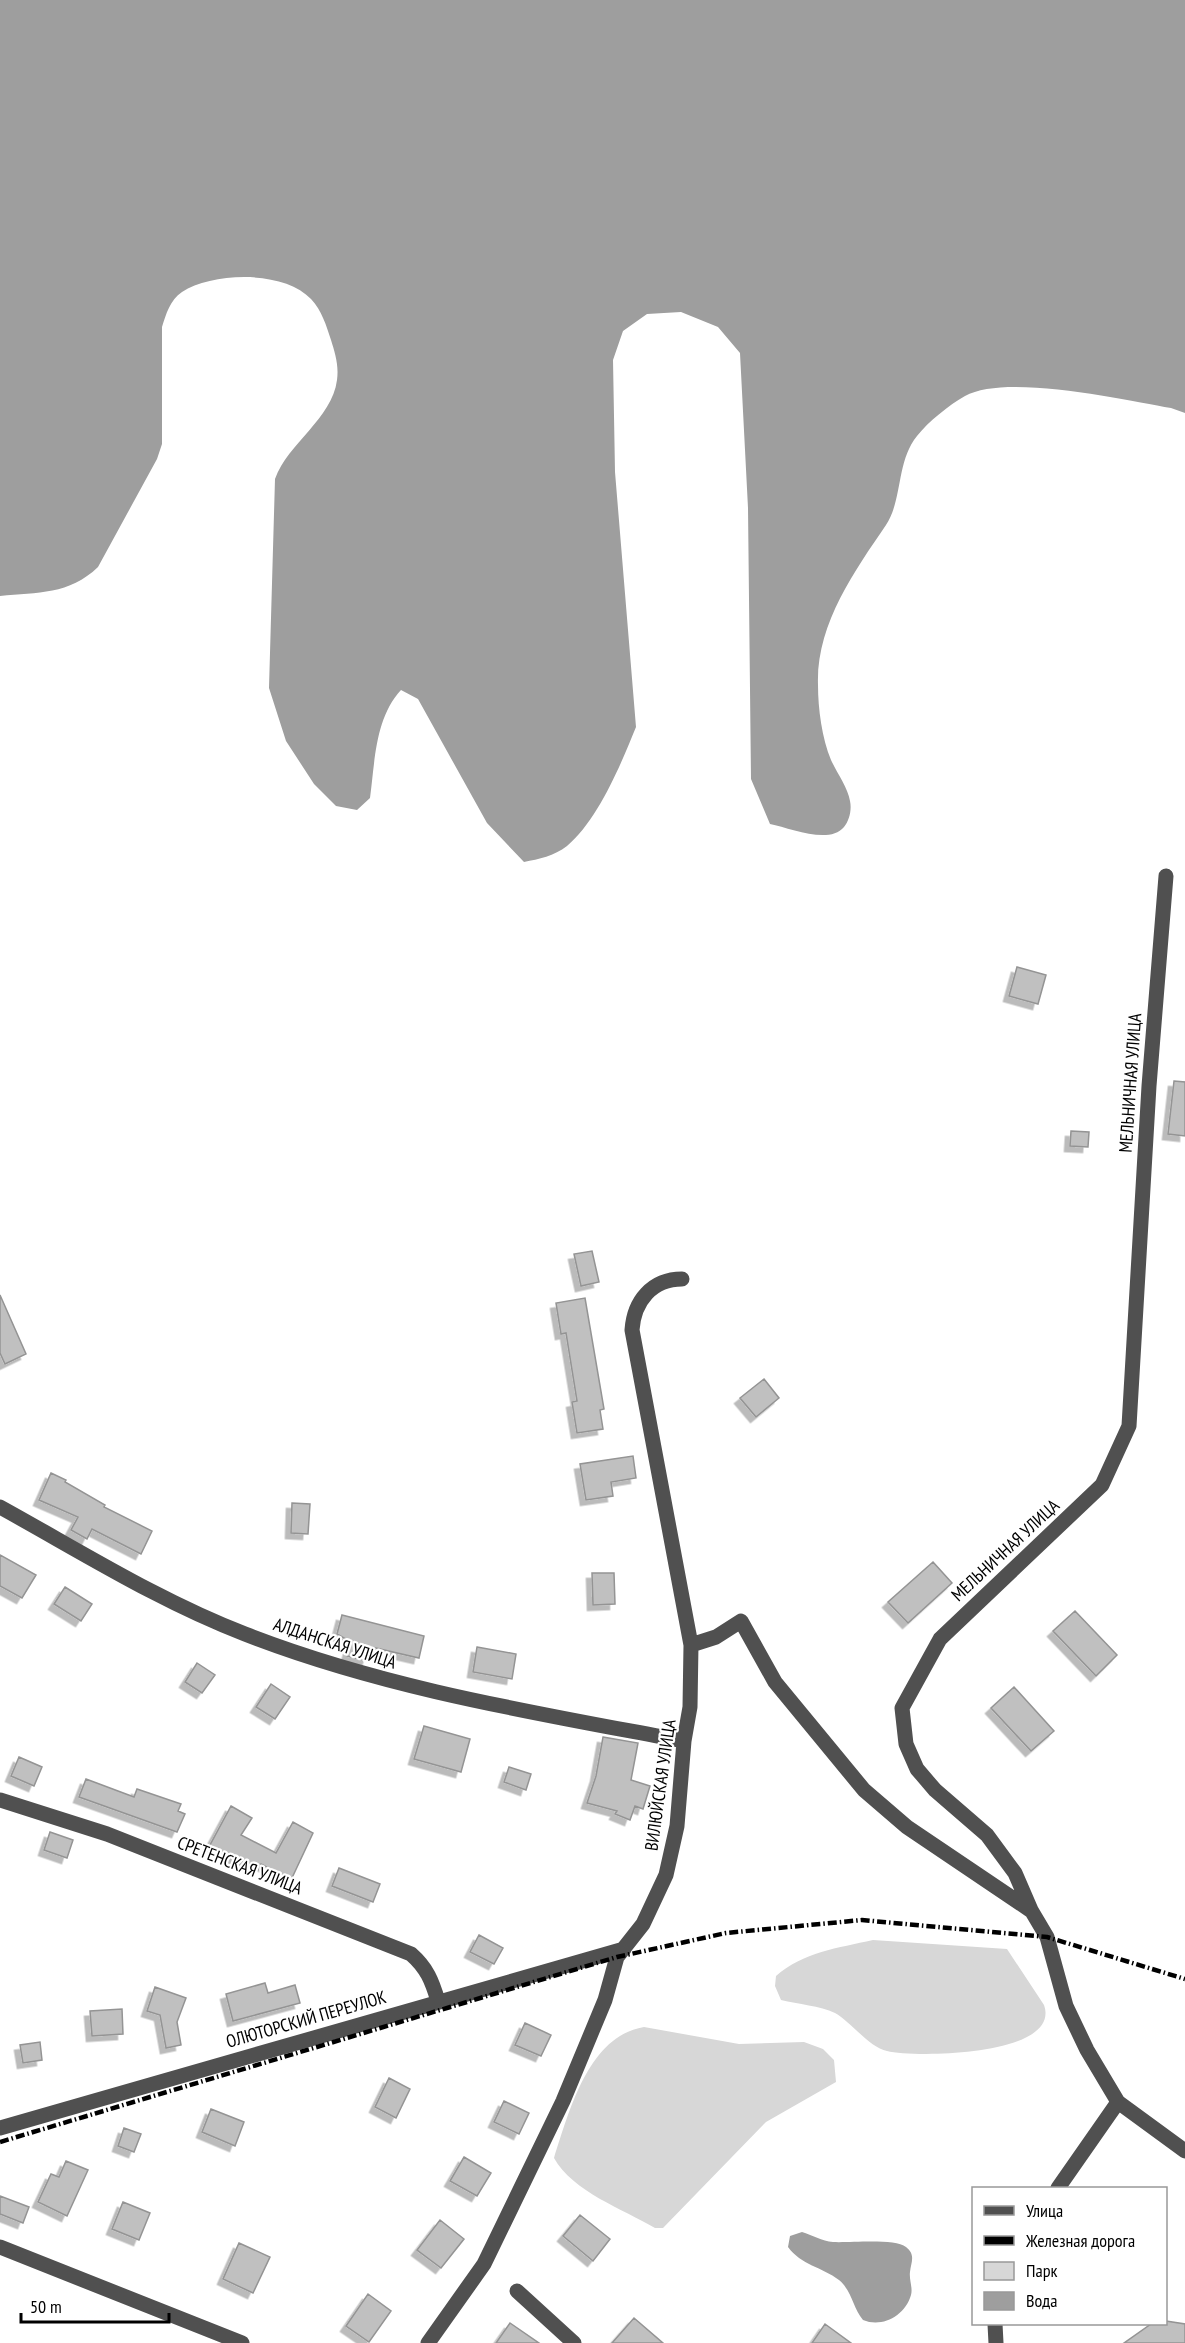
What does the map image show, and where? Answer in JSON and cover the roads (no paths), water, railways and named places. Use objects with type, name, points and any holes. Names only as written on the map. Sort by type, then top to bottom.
[{"type":"street","name":"МЕЛЬНИЧНАЯ УЛИЦА","points":[[1166,876],[1149,1086],[1129,1426],[1102,1485],[940,1639],[902,1708],[906,1743],[917,1770],[935,1790],[987,1835],[1015,1873],[1031,1910],[1047,1936],[1066,2007],[1087,2050],[1118,2102],[1185,2151]]},
{"type":"street","name":"ВИЛЮЙСКАЯ УЛИЦА","points":[[428,2343],[489,2254],[563,2101],[605,2000],[617,1957],[643,1924],[666,1875],[677,1826],[684,1741],[690,1707],[691,1645],[632,1330],[636,1311],[649,1290],[665,1281],[682,1279]]},
{"type":"street","name":"АЛДАНСКАЯ УЛИЦА","points":[[0,1507],[181,1607],[245,1634],[332,1665],[417,1688],[684,1741]]},
{"type":"street","points":[[691,1645],[716,1637],[741,1621],[775,1682],[864,1790],[907,1827],[1031,1910]]},
{"type":"street","name":"СРЕТЕНСКАЯ УЛИЦА","points":[[0,1800],[107,1834],[411,1954],[424,1966],[432,1979],[438,2001]]},
{"type":"street","name":"ОЛЮТОРСКИЙ ПЕРЕУЛОК","points":[[0,2128],[624,1949]]},
{"type":"street","points":[[1059,2187],[1118,2102]]},
{"type":"street","points":[[0,2247],[242,2343]]},
{"type":"street","points":[[517,2291],[574,2343]]},
{"type":"street","points":[[994,2325],[996,2343]]},
{"type":"water","points":[[0,0],[1185,0],[1185,413],[1171,408],[1066,390],[1008,387],[983,390],[965,396],[939,414],[917,436],[910,446],[902,469],[891,515],[839,600],[823,641],[818,685],[821,723],[831,760],[847,791],[851,808],[846,825],[837,832],[829,835],[809,834],[770,824],[751,779],[748,508],[740,353],[718,327],[681,312],[647,314],[623,331],[613,360],[615,472],[636,727],[608,791],[589,822],[567,846],[552,855],[524,862],[487,823],[418,699],[401,690],[392,701],[381,727],[370,798],[357,810],[336,806],[314,784],[286,741],[269,688],[275,479],[289,454],[327,407],[337,380],[335,354],[323,318],[311,299],[299,290],[284,283],[266,279],[229,278],[195,285],[174,299],[162,327],[162,444],[157,459],[98,567],[76,583],[64,587],[0,596]]},
{"type":"water","points":[[802,2232],[833,2242],[883,2242],[906,2247],[912,2256],[912,2262],[911,2292],[904,2309],[885,2321],[863,2320],[847,2289],[839,2280],[805,2262],[788,2247],[790,2236]]},
{"type":"railway","points":[[0,2142],[617,1957],[726,1933],[862,1920],[1047,1937],[1185,1979]]}]
